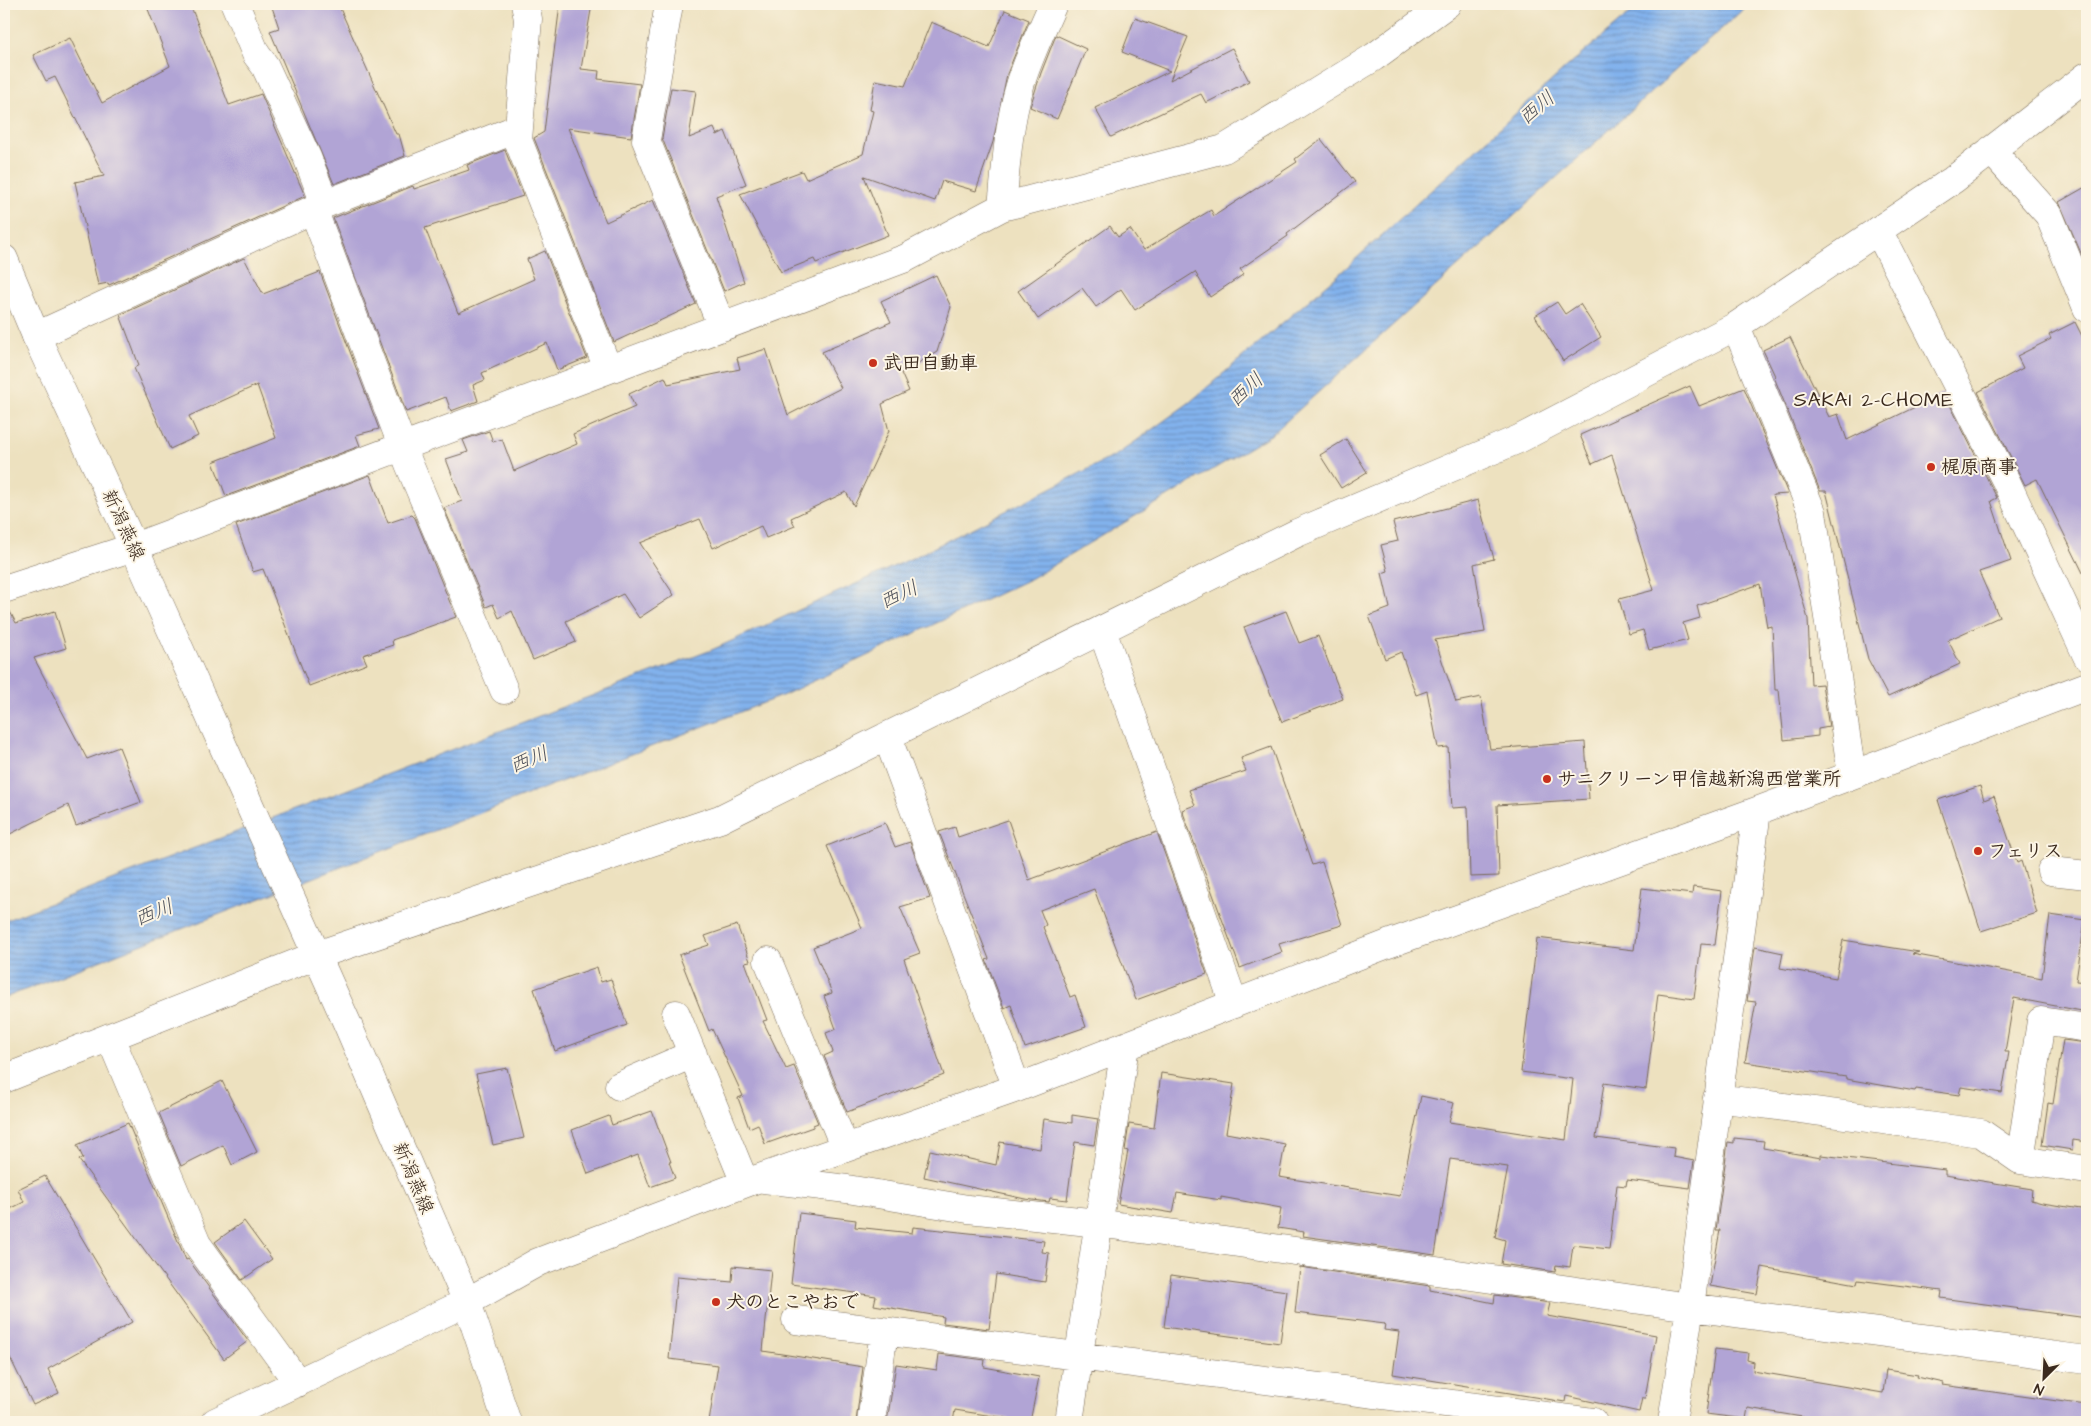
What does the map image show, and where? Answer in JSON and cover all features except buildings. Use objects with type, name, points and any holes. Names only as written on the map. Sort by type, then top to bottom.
[{"type":"street","points":[[235,4],[256,54],[265,66],[307,157],[319,207],[409,464],[504,690]]},
{"type":"street","points":[[525,4],[528,19],[518,140],[608,370]]},
{"type":"street","points":[[669,4],[646,140],[722,327]]},
{"type":"street","points":[[1002,207],[1010,130],[1019,90],[1034,47],[1053,4]]},
{"type":"street","points":[[4,589],[134,546],[906,258],[1002,207],[1224,149],[1374,57],[1447,4]]},
{"type":"street","points":[[4,1080],[110,1037],[313,947],[720,819],[1297,533],[1518,439],[1736,326],[1953,180],[2087,77]]},
{"type":"street","points":[[36,336],[319,207],[519,128]]},
{"type":"street","points":[[1991,150],[2049,215],[2087,308]]},
{"type":"street","points":[[1878,230],[2006,481],[2087,656]]},
{"type":"street","name":"新潟燕線","points":[[4,259],[36,336],[134,546],[313,947],[467,1302],[507,1422]]},
{"type":"street","points":[[1736,326],[1812,512],[1852,775]]},
{"type":"street","points":[[1102,630],[1234,1004]]},
{"type":"street","points":[[215,1422],[467,1302],[538,1262],[752,1181],[1017,1088],[1388,944],[1757,811],[2087,686]]},
{"type":"street","points":[[887,736],[1017,1088]]},
{"type":"street","points":[[1672,1422],[1690,1307],[1757,811]]},
{"type":"street","points":[[2051,871],[2087,875]]},
{"type":"street","points":[[768,961],[845,1148]]},
{"type":"street","points":[[676,1014],[752,1181]]},
{"type":"street","points":[[2020,1160],[2041,1021],[2087,1028]]},
{"type":"street","points":[[110,1037],[197,1244],[298,1383]]},
{"type":"street","points":[[1069,1422],[1125,1046]]},
{"type":"street","points":[[619,1086],[693,1054]]},
{"type":"street","points":[[1717,1098],[1981,1133],[2020,1160],[2087,1170]]},
{"type":"street","points":[[752,1181],[847,1189],[968,1209],[1098,1223],[1690,1307],[2087,1360]]},
{"type":"street","points":[[796,1320],[1593,1422]]},
{"type":"street","points":[[872,1422],[884,1332]]},
{"type":"water","name":"西川","points":[[1641,4],[1749,4],[1272,434],[1032,578],[784,695],[4,998],[4,921],[714,649],[921,554],[1118,454],[1190,402],[1336,277],[1570,64]]},
{"type":"place","name":"武田自動車","points":[[873,363]]},
{"type":"place","name":"梶原商事","points":[[1931,467]]},
{"type":"place","name":"サニクリーン甲信越新潟西営業所","points":[[1547,779]]},
{"type":"place","name":"フェリス","points":[[1978,851]]},
{"type":"place","name":"犬のとこやおで","points":[[716,1302]]},
{"type":"district","name":"SAKAI 2-CHOME","points":[[1874,400]]}]
